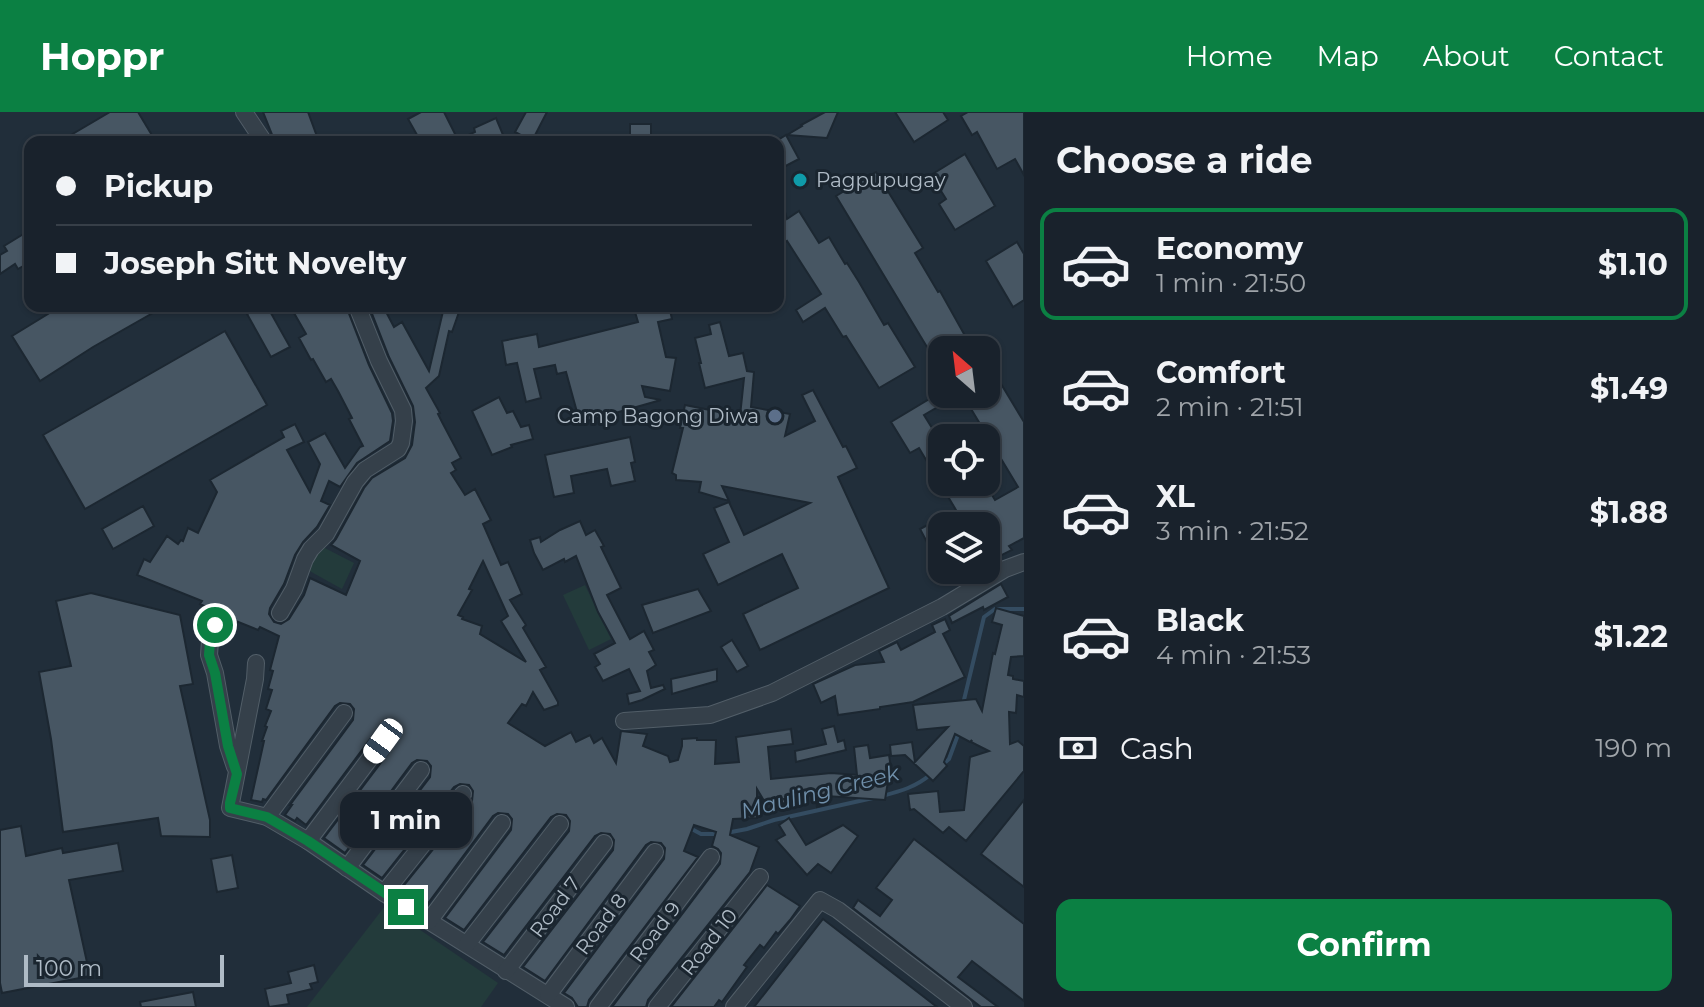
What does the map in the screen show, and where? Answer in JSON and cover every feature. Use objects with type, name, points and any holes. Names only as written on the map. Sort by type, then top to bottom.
[{"type":"street","points":[[244,112],[260,136]]},
{"type":"street","points":[[280,613],[294,589],[305,559],[326,534],[355,482],[365,470],[398,449],[401,443],[403,410],[359,312]]},
{"type":"street","points":[[624,721],[710,715],[772,693],[942,607],[1005,569],[1024,562]]},
{"type":"street","points":[[215,625],[209,655],[237,774]]},
{"type":"street","points":[[256,663],[230,808],[267,817],[308,841],[384,893],[566,1007]]},
{"type":"street","points":[[267,817],[344,713]]},
{"type":"street","points":[[308,841],[383,741]]},
{"type":"street","points":[[347,868],[421,770]]},
{"type":"street","points":[[384,893],[463,794]]},
{"type":"street","points":[[429,921],[502,823]]},
{"type":"street","points":[[467,944],[560,824]]},
{"type":"street","name":"Road 7","points":[[506,971],[604,843]]},
{"type":"street","name":"Road 8","points":[[548,995],[655,852]]},
{"type":"street","name":"Road 9","points":[[598,1007],[711,857]]},
{"type":"street","name":"Road 10","points":[[657,1007],[760,877]]},
{"type":"street","points":[[734,1007],[820,900],[838,910],[964,1007]]},
{"type":"green space","points":[[319,545],[354,563],[342,589],[306,569]]},
{"type":"green space","points":[[585,585],[611,639],[589,650],[563,595]]},
{"type":"green space","points":[[385,906],[498,983],[481,1007],[307,1007]]},
{"type":"building","points":[[110,112],[138,112],[152,136],[69,136]]},
{"type":"building","points":[[263,112],[308,112],[317,136],[273,136]]},
{"type":"building","points":[[421,112],[444,112],[456,136],[418,136],[408,119]]},
{"type":"building","points":[[526,112],[547,112],[535,136],[523,136],[515,132]]},
{"type":"building","points":[[825,112],[838,112],[827,138],[787,135],[801,125]]},
{"type":"building","points":[[895,112],[943,112],[948,120],[914,142]]},
{"type":"building","points":[[968,112],[1024,112],[1024,175],[1015,159],[997,169],[977,132],[972,135],[961,116]]},
{"type":"building","points":[[496,118],[504,136],[466,136],[475,132],[474,128]]},
{"type":"building","points":[[630,124],[651,124],[651,136],[630,136]]},
{"type":"building","points":[[784,136],[799,159],[784,167]]},
{"type":"building","points":[[965,154],[995,206],[955,230],[939,204],[946,199],[931,175]]},
{"type":"building","points":[[876,172],[923,248],[915,253],[965,336],[928,336],[928,349],[836,196]]},
{"type":"building","points":[[784,208],[787,219],[799,211],[819,243],[829,237],[884,325],[888,323],[915,367],[879,388],[825,308],[803,322],[796,310],[821,294],[787,241],[784,243]]},
{"type":"building","points":[[24,234],[24,266],[18,269],[15,264],[0,274],[0,255],[7,251],[4,246]]},
{"type":"building","points":[[1017,242],[1024,254],[1024,300],[1013,307],[986,261]]},
{"type":"building","points":[[51,312],[154,312],[40,381],[12,336]]},
{"type":"building","points":[[270,312],[290,347],[271,357],[247,314]]},
{"type":"building","points":[[293,312],[348,312],[393,421],[390,441],[357,463],[340,487],[329,481],[321,501],[330,505],[295,555],[284,584],[270,608],[269,614],[274,622],[281,624],[289,619],[304,595],[310,578],[346,595],[360,561],[331,545],[372,478],[405,458],[412,445],[415,422],[413,406],[371,312],[386,312],[394,327],[402,322],[429,371],[443,312],[459,312],[452,332],[449,331],[439,376],[426,388],[461,458],[452,463],[456,470],[451,473],[465,495],[475,489],[491,520],[483,524],[501,565],[508,562],[522,594],[510,600],[546,667],[540,670],[558,702],[558,705],[544,710],[533,692],[526,706],[522,704],[508,723],[545,746],[571,732],[576,742],[590,735],[594,743],[602,738],[616,763],[621,731],[647,734],[643,746],[668,756],[670,762],[678,760],[682,739],[716,740],[715,764],[739,762],[736,737],[791,729],[793,744],[768,747],[771,779],[831,773],[857,775],[854,747],[868,745],[870,758],[889,755],[892,774],[889,775],[885,800],[827,796],[828,804],[817,807],[815,795],[784,799],[786,803],[766,804],[757,789],[757,818],[733,819],[730,835],[759,847],[750,872],[648,1000],[646,1007],[612,1007],[720,864],[721,853],[712,846],[716,832],[694,825],[684,851],[698,857],[589,1000],[587,1007],[578,1007],[564,993],[664,859],[665,848],[661,843],[646,845],[545,981],[523,967],[613,850],[614,840],[610,834],[595,836],[504,955],[483,942],[569,831],[570,821],[566,815],[551,817],[464,930],[445,918],[511,830],[512,819],[508,814],[493,816],[426,906],[400,890],[472,801],[473,791],[469,785],[454,787],[382,878],[363,865],[430,777],[431,766],[427,761],[412,763],[345,853],[324,838],[392,748],[393,737],[389,732],[374,734],[306,825],[297,818],[295,821],[285,815],[353,720],[354,709],[350,704],[335,706],[266,800],[251,800],[265,726],[271,711],[266,709],[272,690],[268,689],[273,671],[270,670],[279,636],[216,613],[200,604],[202,601],[137,575],[144,559],[150,562],[167,536],[178,544],[183,541],[188,528],[198,533],[217,492],[210,480],[284,437],[281,431],[295,424],[304,442],[287,450],[310,492],[320,464],[308,442],[325,433],[345,468],[363,446],[331,379],[326,382],[299,338],[306,334]],"holes":[[[483,561],[508,616],[501,621],[526,662],[480,634],[482,626],[458,615]]]},
{"type":"building","points":[[635,312],[670,312],[672,319],[658,322],[666,357],[676,358],[670,391],[642,386],[645,397],[661,400],[580,423],[566,372],[557,374],[555,365],[534,369],[541,398],[526,402],[517,363],[506,365],[502,341],[537,334],[539,347],[638,322]]},
{"type":"building","points":[[720,322],[729,356],[743,353],[747,371],[754,372],[751,407],[790,414],[785,436],[815,421],[802,395],[813,390],[857,468],[838,477],[889,588],[760,650],[743,614],[798,588],[782,554],[718,585],[703,554],[729,542],[714,508],[729,502],[744,535],[810,503],[722,486],[729,501],[699,492],[701,482],[676,480],[676,475],[672,473],[685,405],[740,416],[744,378],[705,388],[699,363],[695,338],[711,334],[709,325]]},
{"type":"building","points":[[225,331],[267,405],[85,509],[43,435]]},
{"type":"building","points":[[1000,382],[1024,422],[1024,538],[1009,546],[1012,550],[1000,556],[1000,512],[952,512],[956,510],[948,496],[993,496],[995,500],[1018,487],[1000,457],[1000,424],[980,424],[970,408],[1000,408]]},
{"type":"building","points":[[499,397],[507,413],[513,411],[521,427],[529,425],[533,439],[511,445],[492,455],[472,411]]},
{"type":"building","points":[[928,400],[928,408],[936,408],[924,415],[930,424],[928,463],[919,448],[910,453],[891,422]]},
{"type":"building","points":[[630,437],[635,481],[611,486],[607,469],[571,476],[574,493],[554,497],[545,455]]},
{"type":"building","points":[[143,506],[154,526],[113,549],[102,529]]},
{"type":"building","points":[[580,521],[586,535],[595,530],[604,546],[601,547],[621,588],[607,595],[630,639],[644,631],[654,650],[649,652],[656,665],[647,671],[651,688],[663,685],[665,689],[629,704],[627,694],[640,691],[629,669],[603,681],[595,667],[600,664],[594,654],[615,643],[598,612],[576,556],[543,570],[530,540],[540,537],[541,542]]},
{"type":"building","points":[[928,525],[928,544],[920,529]]},
{"type":"building","points":[[1001,584],[1008,597],[952,623],[949,616]]},
{"type":"building","points":[[698,589],[711,611],[653,633],[642,605]]},
{"type":"building","points":[[91,593],[180,615],[193,684],[180,686],[210,820],[210,837],[161,836],[158,818],[63,832],[39,672],[71,666],[56,601]]},
{"type":"building","points":[[996,608],[1024,616],[1024,656],[1011,657],[1008,675],[1024,681],[1024,697],[1017,695],[1016,713],[1009,712],[1010,744],[1018,741],[1024,746],[1024,771],[966,841],[949,827],[943,833],[914,809],[910,810],[908,794],[938,791],[940,812],[964,810],[970,757],[989,751],[955,734],[944,762],[947,766],[933,781],[905,755],[891,756],[890,745],[912,742],[915,762],[948,727],[917,730],[913,705],[976,699],[982,711],[993,653],[1002,625],[992,622]]},
{"type":"building","points":[[945,619],[950,630],[943,634],[965,677],[913,702],[880,709],[838,715],[835,696],[821,703],[813,684],[855,665],[884,662],[879,651],[897,642],[901,650],[935,632],[932,625]]},
{"type":"building","points":[[732,640],[748,666],[737,672],[721,647]]},
{"type":"building","points":[[717,669],[717,681],[672,694],[671,679]]},
{"type":"building","points":[[834,726],[838,742],[844,740],[846,750],[796,762],[795,751],[826,744],[822,729]]},
{"type":"building","points":[[1024,800],[1024,887],[981,854]]},
{"type":"building","points":[[789,818],[806,845],[843,825],[858,836],[831,873],[818,864],[807,875],[776,840],[785,835],[779,825]]},
{"type":"building","points":[[21,826],[26,856],[62,848],[63,853],[118,843],[123,871],[69,880],[90,976],[2,993],[0,830]]},
{"type":"building","points":[[914,839],[1024,924],[1024,1001],[972,961],[958,977],[998,1007],[981,1007],[853,908],[858,900],[880,916],[892,900],[876,888]]},
{"type":"building","points":[[232,855],[238,888],[217,892],[211,859]]},
{"type":"building","points":[[767,885],[800,906],[790,920],[764,948],[760,945],[722,1002],[719,1000],[714,1007],[671,1007]]},
{"type":"building","points":[[823,919],[937,1007],[754,1007]]},
{"type":"building","points":[[314,965],[318,982],[310,984],[312,989],[287,995],[289,1004],[269,1007],[265,989],[291,983],[288,972]]},
{"type":"building","points":[[193,992],[196,1007],[141,1007],[140,1002]]},
{"type":"waterway","name":"Mauling Creek","points":[[963,704],[984,617],[995,609],[1024,609]]},
{"type":"waterway","name":"Mauling Creek","points":[[941,766],[949,759],[959,732]]},
{"type":"waterway","name":"Mauling Creek","points":[[882,796],[914,785],[931,774]]},
{"type":"waterway","name":"Mauling Creek","points":[[726,833],[873,798]]},
{"type":"waterway","name":"Mauling Creek","points":[[688,827],[701,834],[718,834]]},
{"type":"place","name":"Pagpupugay","points":[[800,180]]},
{"type":"place","name":"Camp Bagong Diwa","points":[[775,416]]},
{"type":"route","points":[[215,625],[209,655],[237,774],[230,808],[267,817],[406,907]]}]
